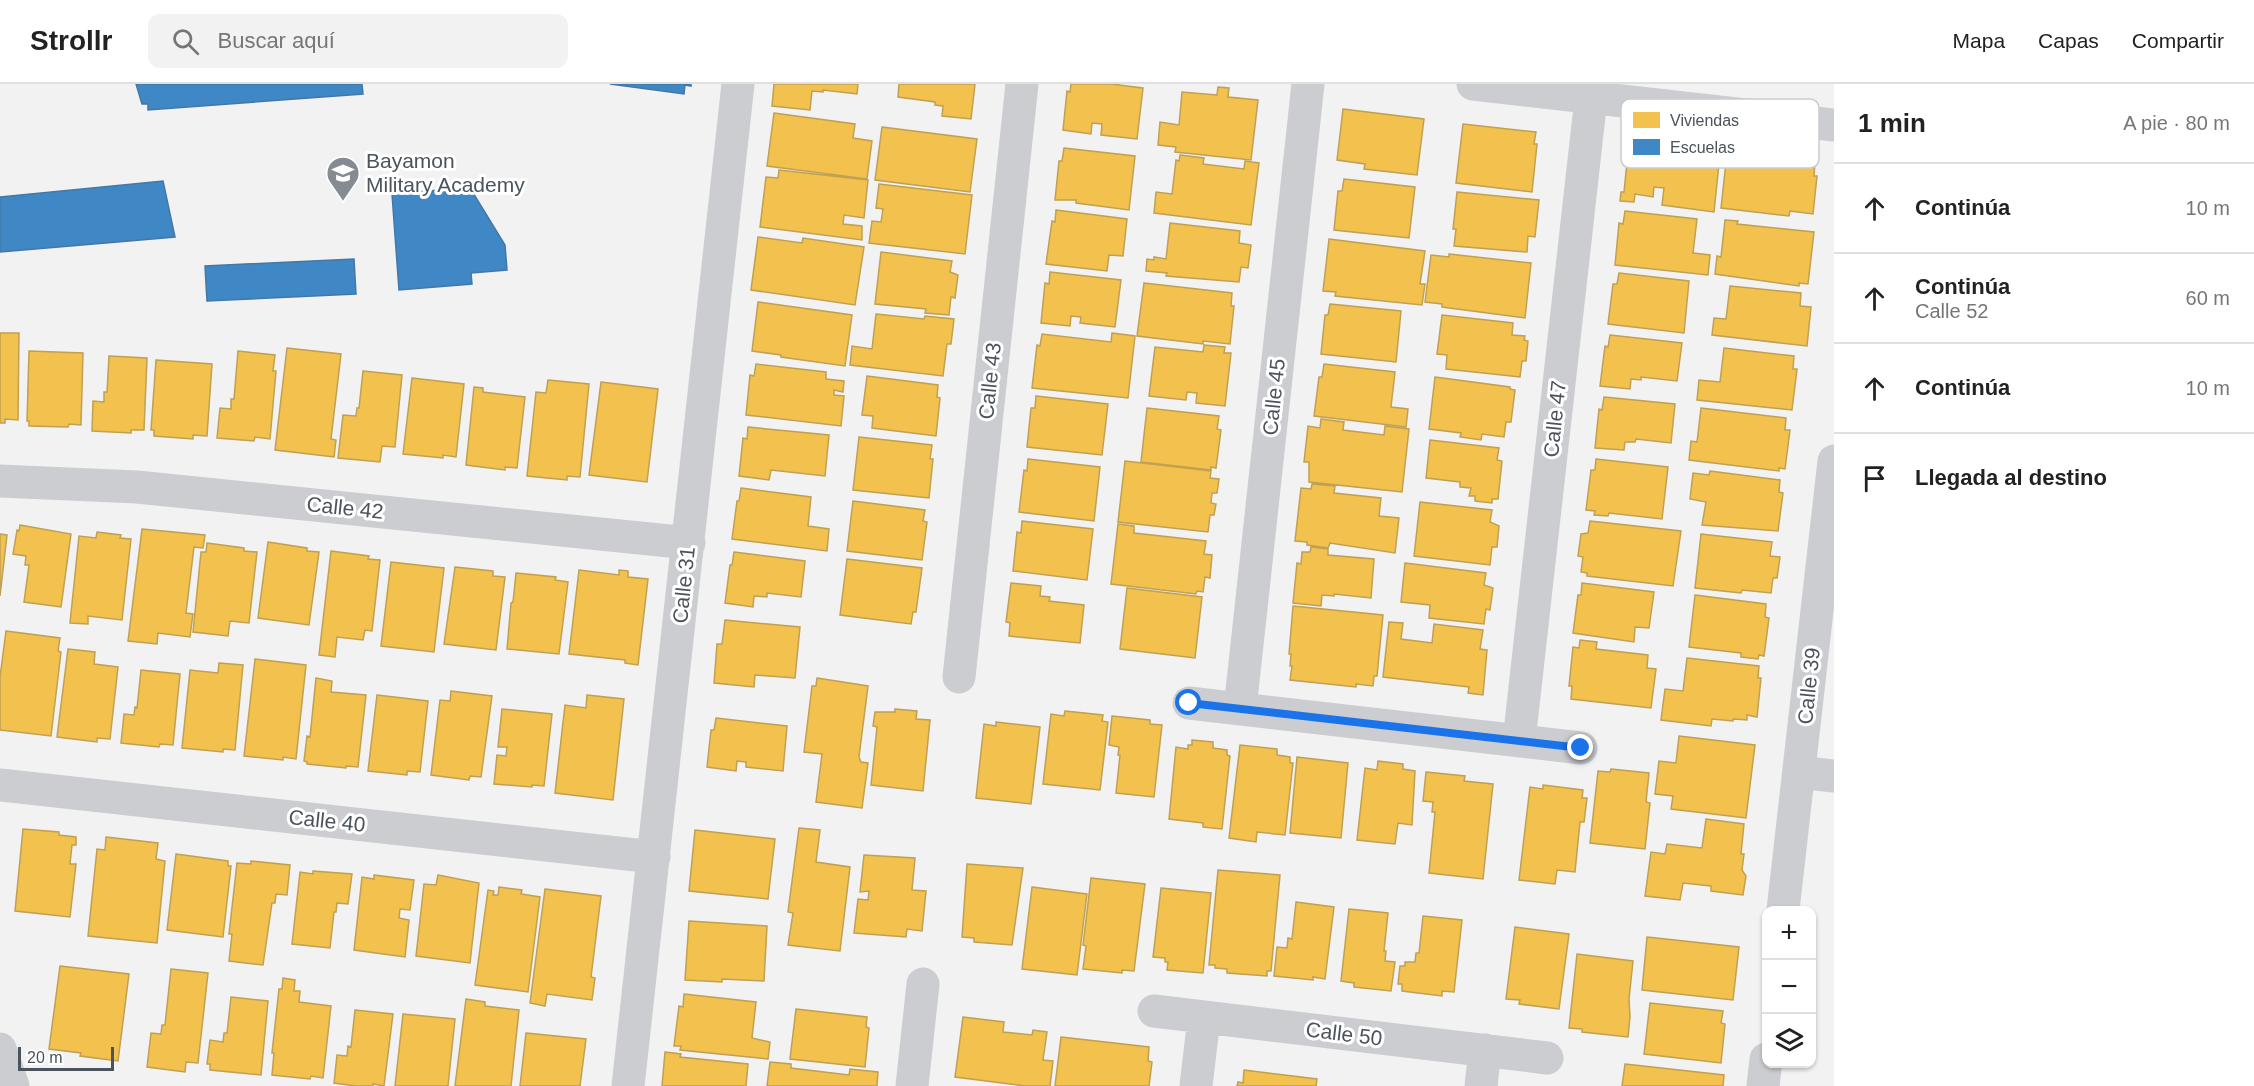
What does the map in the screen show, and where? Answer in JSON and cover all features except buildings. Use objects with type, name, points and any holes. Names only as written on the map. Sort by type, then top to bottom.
[{"type":"street","name":"Calle 31","points":[[628,1086],[738,84]]},
{"type":"street","name":"Calle 43","points":[[958,677],[1022,84]]},
{"type":"street","name":"Calle 45","points":[[1240,709],[1308,84]]},
{"type":"street","points":[[1473,84],[1621,101]]},
{"type":"street","name":"Calle 47","points":[[1518,741],[1591,98]]},
{"type":"street","points":[[1819,123],[1834,125]]},
{"type":"street","name":"Calle 39","points":[[1783,906],[1834,461]]},
{"type":"street","name":"Calle 42","points":[[0,481],[137,487],[689,543]]},
{"type":"street","points":[[1189,703],[1581,748]]},
{"type":"street","points":[[1799,772],[1834,776]]},
{"type":"street","name":"Calle 40","points":[[0,785],[654,857]]},
{"type":"street","points":[[912,1086],[923,984]]},
{"type":"street","name":"Calle 50","points":[[1154,1011],[1547,1058]]},
{"type":"street","points":[[1196,1086],[1204,1018]]},
{"type":"street","points":[[0,1049],[13,1086]]},
{"type":"street","points":[[1481,1086],[1485,1050]]},
{"type":"street","points":[[1764,1086],[1766,1068]]},
{"type":"place","name":"Bayamon Military Academy","points":[[343,202]]},
{"type":"route","points":[[1189,703],[1581,748]]}]
